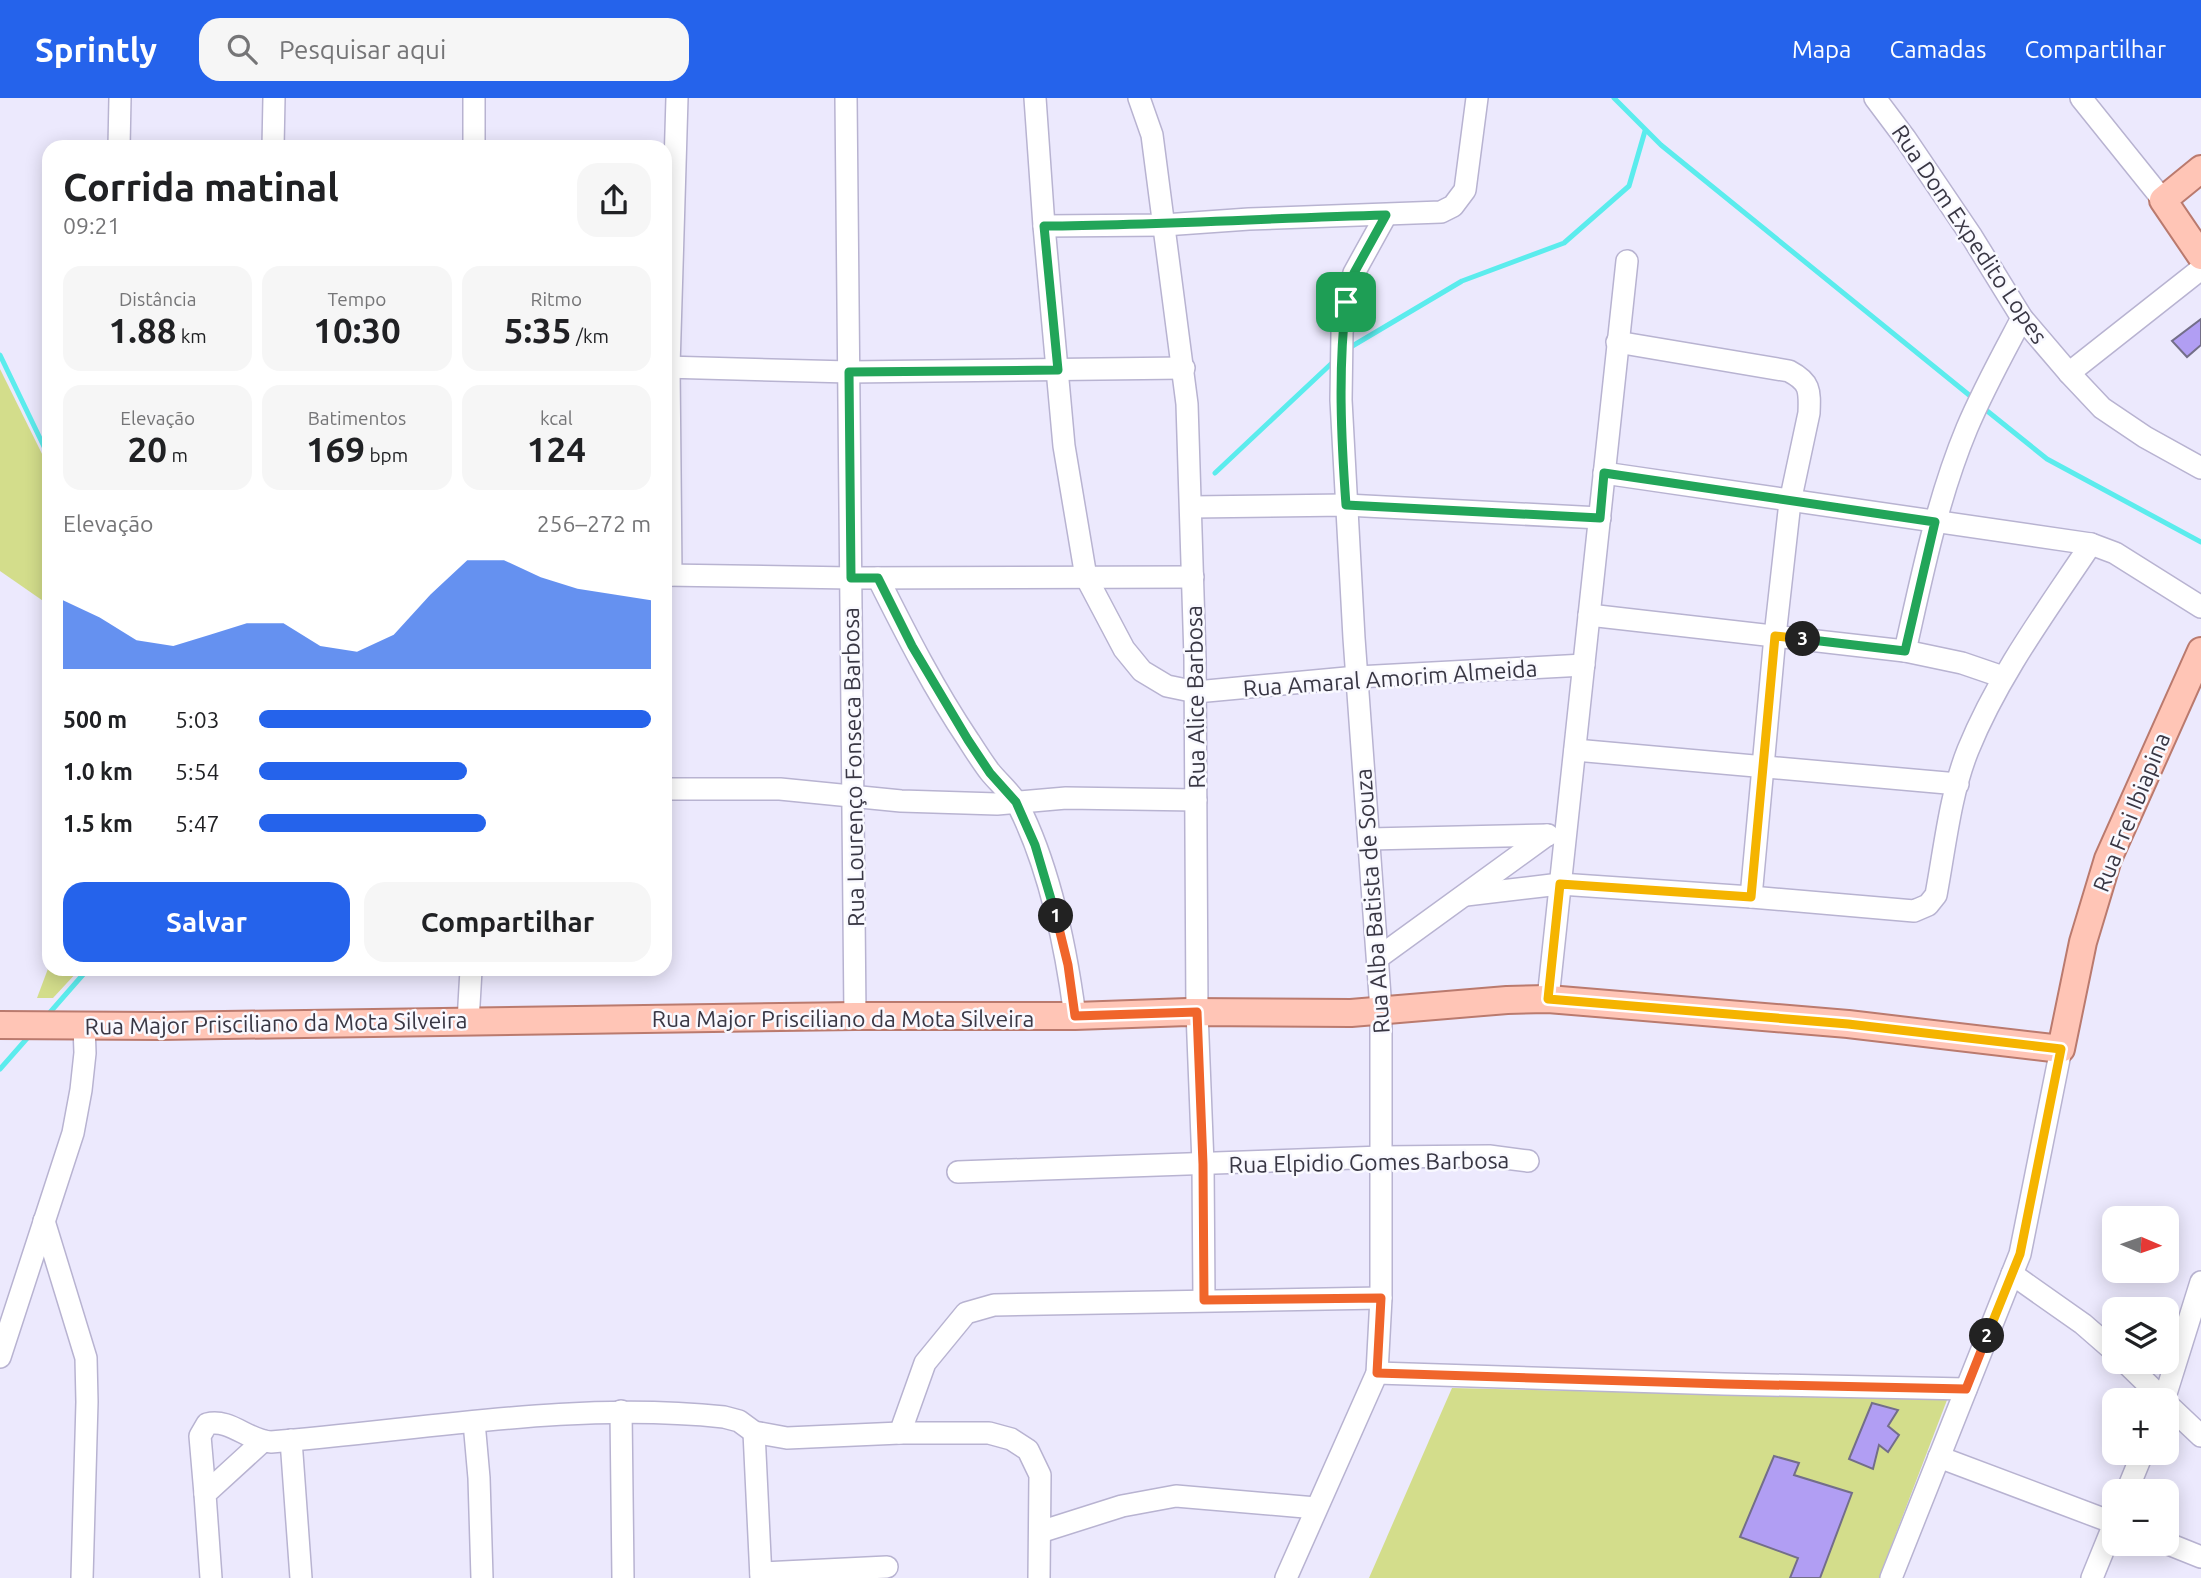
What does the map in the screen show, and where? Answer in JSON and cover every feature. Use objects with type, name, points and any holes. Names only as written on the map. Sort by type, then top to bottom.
[{"type":"main road","points":[[2201,169],[2163,200],[2201,256]]},
{"type":"main road","name":"Rua Frei Ibiapina","points":[[2061,1049],[2083,942],[2108,859],[2193,689],[2201,651]]},
{"type":"main road","name":"Rua Major Prisciliano da Mota Silveira","points":[[0,1025],[1075,1016],[1197,1012],[1351,1013],[1548,999],[1848,1024],[2061,1049]]},
{"type":"street","points":[[119,140],[120,98]]},
{"type":"street","points":[[273,140],[274,98]]},
{"type":"street","points":[[474,98],[474,140]]},
{"type":"street","points":[[672,232],[677,98]]},
{"type":"street","name":"Rua Lourenço Fonseca Barbosa","points":[[846,98],[855,1016]]},
{"type":"street","points":[[1035,98],[1066,458],[1086,577],[1124,649],[1142,671],[1167,686],[1195,692]]},
{"type":"street","name":"Rua Alice Barbosa","points":[[1139,98],[1152,135],[1184,368],[1192,507],[1197,1012],[1203,1164],[1204,1300]]},
{"type":"street","points":[[1044,226],[1164,225],[1441,212],[1453,206],[1465,190],[1476,98]]},
{"type":"street","name":"Rua Dom Expedito Lopes","points":[[1875,98],[1965,226],[2022,318],[2069,373],[2102,408],[2201,468]]},
{"type":"street","points":[[2081,98],[2163,200]]},
{"type":"street","name":"Rua Alba Batista de Souza","points":[[1286,1578],[1377,1373],[1381,1298],[1381,1010],[1357,677],[1341,400],[1342,333],[1346,302],[1354,273],[1386,215]]},
{"type":"street","points":[[1548,999],[1560,884],[1556,834],[1575,750],[1627,261]]},
{"type":"street","points":[[2069,373],[2201,269]]},
{"type":"street","points":[[1905,651],[1935,522],[1968,426],[2022,318]]},
{"type":"street","points":[[1617,342],[1789,371],[1807,384],[1809,412],[1790,502],[1751,897]]},
{"type":"street","points":[[672,367],[849,372],[1184,368]]},
{"type":"street","points":[[1604,473],[2091,544],[2127,560],[2201,607]]},
{"type":"street","points":[[1192,507],[1346,505],[1600,518]]},
{"type":"street","points":[[1466,895],[1560,884],[1913,911],[1928,905],[1936,895],[1958,784],[1968,750],[2003,677],[2091,544]]},
{"type":"street","points":[[672,575],[851,578],[1193,576]]},
{"type":"street","points":[[878,578],[912,646],[968,740],[990,773],[1016,802],[1035,845],[1052,902],[1068,965],[1075,1016]]},
{"type":"street","points":[[1589,615],[1905,651],[1962,663],[2003,677]]},
{"type":"street","name":"Rua Amaral Amorim Almeida","points":[[1195,692],[1357,677],[1584,664]]},
{"type":"street","points":[[1575,750],[1958,784]]},
{"type":"street","points":[[672,789],[780,789],[915,801],[998,804],[1066,798],[1196,800]]},
{"type":"street","points":[[1369,839],[1556,834]]},
{"type":"street","points":[[1379,957],[1556,834]]},
{"type":"street","points":[[468,1022],[471,976]]},
{"type":"street","points":[[0,1357],[73,1133],[85,1053],[73,1025]]},
{"type":"street","name":"Rua Frei Ibiapina","points":[[1891,1578],[2020,1254],[2061,1049]]},
{"type":"street","name":"Rua Elpidio Gomes Barbosa","points":[[958,1172],[1382,1157],[1489,1156],[1528,1161]]},
{"type":"street","points":[[44,1221],[86,1358],[82,1578]]},
{"type":"street","points":[[2012,1274],[2102,1341]]},
{"type":"street","points":[[2170,1388],[2196,1319],[2201,1282]]},
{"type":"street","points":[[900,1433],[925,1363],[966,1313],[994,1305],[1381,1298]]},
{"type":"street","points":[[1377,1373],[1966,1389]]},
{"type":"street","points":[[2137,1374],[2152,1388]]},
{"type":"street","points":[[621,1411],[623,1578]]},
{"type":"street","points":[[211,1578],[200,1436],[207,1424],[224,1424],[263,1441],[540,1414],[621,1411],[724,1417],[739,1421],[754,1432],[788,1438],[900,1433],[989,1433],[1011,1439],[1028,1450],[1040,1475],[1039,1578]]},
{"type":"street","points":[[2179,1415],[2201,1436]]},
{"type":"street","points":[[474,1422],[479,1478],[482,1578]]},
{"type":"street","points":[[754,1432],[761,1575],[887,1567]]},
{"type":"street","points":[[291,1440],[301,1578]]},
{"type":"street","points":[[205,1494],[263,1441]]},
{"type":"street","points":[[1939,1457],[2102,1518]]},
{"type":"street","points":[[1040,1532],[1122,1507],[1176,1496],[1316,1508]]},
{"type":"street","points":[[2179,1549],[2201,1557]]},
{"type":"street","points":[[2092,1578],[2102,1553]]},
{"type":"green space","points":[[0,369],[42,454],[42,600],[0,571]]},
{"type":"green space","points":[[45,976],[73,976],[53,998],[37,998]]},
{"type":"green space","points":[[1452,1388],[1947,1400],[1879,1578],[1369,1578]]},
{"type":"building","points":[[2201,319],[2201,345],[2187,357],[2172,341]]},
{"type":"building","points":[[1872,1403],[1898,1410],[1888,1426],[1899,1435],[1888,1452],[1879,1445],[1873,1469],[1849,1459]]},
{"type":"building","points":[[1774,1456],[1799,1463],[1794,1475],[1852,1493],[1820,1578],[1790,1578],[1798,1558],[1740,1537]]},
{"type":"waterway","points":[[1614,98],[1661,145],[1974,399]]},
{"type":"waterway","points":[[1349,348],[1462,281],[1564,243],[1629,186],[1645,131]]},
{"type":"waterway","points":[[0,355],[42,442]]},
{"type":"waterway","points":[[1215,473],[1332,363]]},
{"type":"waterway","points":[[1981,406],[2047,459],[2201,542]]},
{"type":"waterway","points":[[46,1017],[82,976]]},
{"type":"waterway","points":[[0,1069],[30,1035]]},
{"type":"route","points":[[1386,215],[1354,273],[1346,302],[1342,333],[1341,400],[1346,505],[1600,518],[1604,473],[1935,522],[1905,651],[1775,636],[1751,897],[1560,884],[1548,999],[1848,1024],[2061,1049],[2020,1254],[1966,1389],[1377,1373],[1381,1298],[1204,1300],[1203,1164],[1197,1012],[1075,1016],[1068,965],[1052,902],[1035,845],[1016,802],[990,773],[968,740],[912,646],[878,578],[851,578],[849,372],[1058,370],[1044,226],[1164,225],[1249,219],[1386,215]]}]
